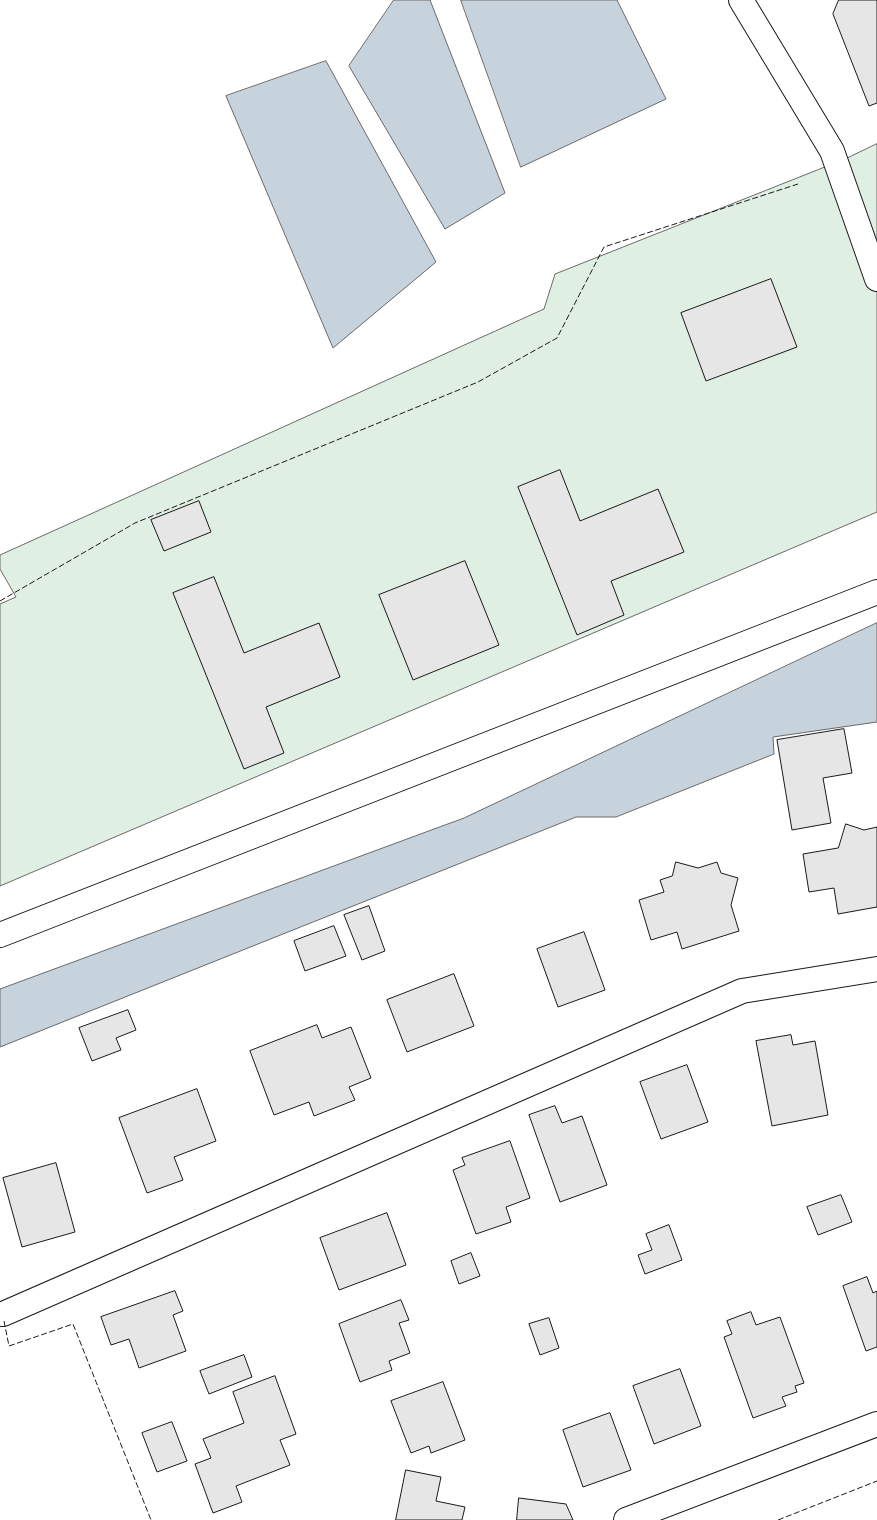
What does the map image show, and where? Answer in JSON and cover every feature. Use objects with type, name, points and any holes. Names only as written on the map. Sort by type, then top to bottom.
[{"type":"street","points":[[741,0],[832,151],[877,279]]},
{"type":"street","points":[[0,935],[877,592]]},
{"type":"street","points":[[3,1314],[742,991],[877,969]]},
{"type":"street","points":[[626,1520],[877,1424]]},
{"type":"green space","points":[[877,144],[877,512],[0,886],[0,604],[16,597],[0,569],[0,555],[544,309],[555,274],[845,159]]},
{"type":"shaded area","points":[[394,0],[430,0],[505,193],[445,229],[349,66]]},
{"type":"shaded area","points":[[461,0],[617,0],[666,99],[521,167]]},
{"type":"shaded area","points":[[326,61],[436,262],[333,348],[226,96]]},
{"type":"shaded area","points":[[877,623],[877,722],[773,737],[774,754],[616,817],[576,817],[0,1047],[0,989],[464,818]]},
{"type":"building","points":[[839,0],[877,0],[877,103],[869,106],[833,14]]},
{"type":"building","points":[[771,279],[797,347],[706,381],[681,313]]},
{"type":"building","points":[[560,470],[580,521],[658,489],[684,552],[611,581],[624,615],[577,635],[518,487]]},
{"type":"building","points":[[199,501],[211,532],[164,551],[151,520]]},
{"type":"building","points":[[465,561],[499,645],[413,680],[379,595]]},
{"type":"building","points":[[214,577],[244,653],[319,623],[340,677],[266,707],[284,753],[244,769],[173,593]]},
{"type":"building","points":[[844,729],[852,773],[823,778],[831,823],[792,830],[777,740]]},
{"type":"building","points":[[846,824],[864,830],[877,827],[877,907],[838,914],[834,888],[809,892],[803,854],[838,848]]},
{"type":"building","points":[[676,862],[698,868],[717,862],[721,873],[738,878],[731,905],[739,931],[682,949],[677,932],[651,940],[639,900],[664,892],[660,880],[672,876]]},
{"type":"building","points":[[369,906],[385,951],[362,960],[344,915]]},
{"type":"building","points":[[334,926],[346,956],[305,971],[294,941]]},
{"type":"building","points":[[584,932],[605,990],[558,1007],[537,949]]},
{"type":"building","points":[[454,974],[474,1026],[407,1052],[387,1000]]},
{"type":"building","points":[[128,1010],[136,1030],[116,1038],[121,1050],[92,1061],[79,1028]]},
{"type":"building","points":[[317,1025],[322,1038],[351,1027],[371,1078],[349,1087],[355,1100],[314,1116],[309,1102],[274,1115],[250,1051]]},
{"type":"building","points":[[791,1035],[793,1045],[815,1041],[828,1115],[772,1126],[756,1041]]},
{"type":"building","points":[[687,1065],[708,1122],[661,1139],[640,1082]]},
{"type":"building","points":[[197,1089],[216,1141],[174,1157],[183,1180],[147,1193],[119,1118]]},
{"type":"building","points":[[555,1106],[562,1123],[582,1116],[607,1185],[560,1202],[529,1115]]},
{"type":"building","points":[[510,1141],[530,1198],[506,1207],[511,1222],[476,1234],[453,1170],[465,1165],[462,1158]]},
{"type":"building","points":[[56,1163],[75,1232],[22,1247],[3,1178]]},
{"type":"building","points":[[841,1195],[852,1222],[818,1235],[807,1207]]},
{"type":"building","points":[[387,1213],[406,1265],[339,1290],[320,1238]]},
{"type":"building","points":[[669,1225],[682,1260],[645,1274],[638,1255],[652,1250],[646,1234]]},
{"type":"building","points":[[471,1253],[480,1276],[459,1284],[451,1261]]},
{"type":"building","points":[[867,1277],[873,1293],[877,1291],[877,1347],[866,1351],[843,1286]]},
{"type":"building","points":[[175,1291],[183,1311],[173,1315],[186,1351],[139,1368],[129,1339],[111,1345],[101,1317]]},
{"type":"building","points":[[401,1300],[409,1320],[399,1323],[410,1353],[389,1361],[392,1370],[360,1382],[339,1324]]},
{"type":"building","points":[[751,1312],[756,1325],[780,1317],[804,1383],[795,1386],[797,1392],[782,1397],[786,1406],[753,1418],[724,1337],[732,1334],[727,1321]]},
{"type":"building","points":[[549,1318],[559,1348],[540,1355],[529,1324]]},
{"type":"building","points":[[244,1355],[252,1377],[209,1394],[200,1371]]},
{"type":"building","points":[[680,1369],[701,1426],[654,1444],[633,1386]]},
{"type":"building","points":[[275,1376],[296,1434],[280,1440],[290,1465],[236,1486],[242,1502],[213,1513],[195,1464],[211,1458],[203,1439],[244,1423],[233,1392]]},
{"type":"building","points":[[443,1382],[465,1440],[431,1453],[429,1446],[411,1453],[391,1401]]},
{"type":"building","points":[[610,1413],[631,1470],[583,1487],[563,1430]]},
{"type":"building","points":[[172,1422],[187,1461],[157,1472],[142,1433]]},
{"type":"building","points":[[406,1470],[441,1477],[436,1501],[465,1507],[462,1520],[396,1520]]},
{"type":"building","points":[[519,1498],[566,1504],[573,1520],[517,1520]]},
{"type":"fence","points":[[0,601],[135,523],[478,382],[557,338],[604,247],[798,184]]},
{"type":"fence","points":[[4,1321],[9,1346],[73,1324],[151,1520]]},
{"type":"fence","points":[[778,1520],[877,1481]]}]
